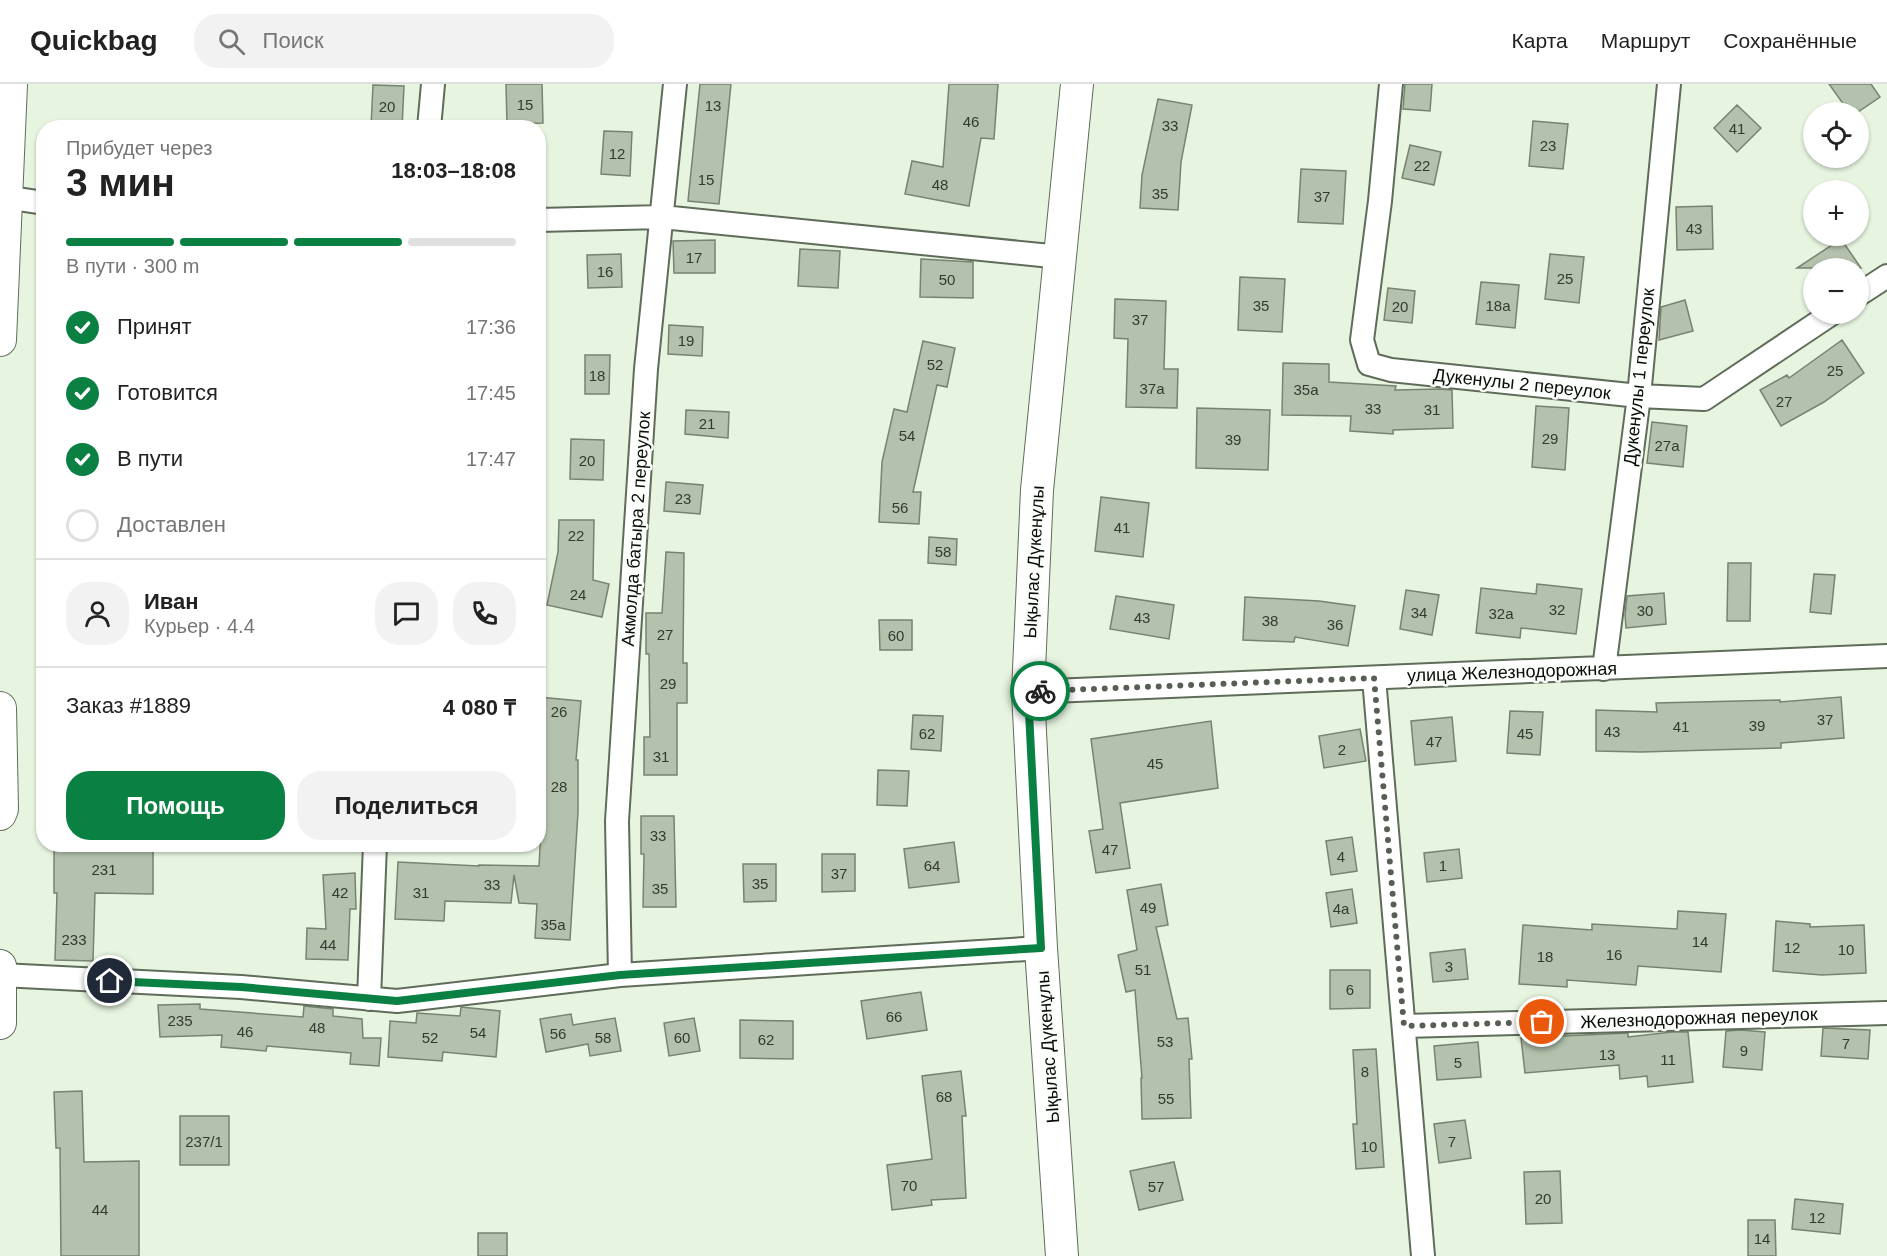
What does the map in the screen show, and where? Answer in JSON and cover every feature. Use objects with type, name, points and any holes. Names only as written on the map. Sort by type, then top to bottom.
[{"type":"street","points":[[0,340],[11,84]]},
{"type":"street","points":[[430,120],[433,84]]},
{"type":"street","name":"Акмолда батыра 2 переулок","points":[[620,975],[617,821],[646,369],[675,84]]},
{"type":"street","name":"Ықылас Дүкенұлы","points":[[1062,1256],[1041,948],[1028,692],[1037,490],[1077,84]]},
{"type":"street","name":"Дукенулы 2 переулок","points":[[1391,84],[1380,201],[1362,340],[1369,364],[1391,370],[1639,396],[1704,399],[1816,324]]},
{"type":"street","name":"Дукенулы 1 переулок","points":[[1604,669],[1639,396],[1669,84]]},
{"type":"street","points":[[5,197],[36,202]]},
{"type":"street","points":[[546,220],[662,217],[1061,257]]},
{"type":"street","points":[[1869,288],[1887,276]]},
{"type":"street","name":"улица Железнодорожная","points":[[1028,692],[1887,656]]},
{"type":"street","points":[[1374,678],[1424,1256]]},
{"type":"street","points":[[0,708],[2,809],[0,814]]},
{"type":"street","points":[[369,999],[375,852]]},
{"type":"street","points":[[1,975],[241,987],[397,1001],[620,975],[1041,948]]},
{"type":"street","points":[[0,966],[0,1023]]},
{"type":"street","name":"Железнодорожная переулок","points":[[1404,1026],[1887,1012]]},
{"type":"building","points":[[506,84],[542,84],[543,120],[507,120]]},
{"type":"building","points":[[700,84],[731,84],[719,204],[688,201]]},
{"type":"building","points":[[949,84],[998,84],[994,139],[981,138],[969,206],[905,194],[912,161],[943,167]]},
{"type":"building","points":[[1405,84],[1432,84],[1430,111],[1403,109]]},
{"type":"building","points":[[1829,84],[1871,84],[1880,97],[1869,104],[1869,102],[1842,102]]},
{"type":"building","points":[[373,85],[404,86],[402,120],[371,120]]},
{"type":"building","points":[[1158,99],[1192,105],[1181,162],[1178,210],[1140,208],[1142,175]]},
{"type":"building","points":[[1737,105],[1761,128],[1737,152],[1714,128]]},
{"type":"building","points":[[1533,121],[1568,124],[1563,169],[1529,166]]},
{"type":"building","points":[[604,131],[632,132],[630,176],[601,174]]},
{"type":"building","points":[[1410,145],[1441,152],[1434,185],[1402,178]]},
{"type":"building","points":[[1301,169],[1346,171],[1343,224],[1298,222]]},
{"type":"building","points":[[1712,206],[1713,249],[1677,250],[1676,207]]},
{"type":"building","points":[[715,240],[715,273],[674,273],[673,241]]},
{"type":"building","points":[[1830,246],[1846,246],[1854,258],[1812,258]]},
{"type":"building","points":[[800,249],[840,251],[838,288],[798,286]]},
{"type":"building","points":[[621,254],[622,287],[588,288],[587,255]]},
{"type":"building","points":[[1550,254],[1584,257],[1579,303],[1545,299]]},
{"type":"building","points":[[921,259],[973,262],[973,298],[920,297]]},
{"type":"building","points":[[1240,277],[1285,279],[1282,332],[1238,330]]},
{"type":"building","points":[[1481,282],[1519,285],[1515,328],[1476,324]]},
{"type":"building","points":[[1388,288],[1415,291],[1412,323],[1384,320]]},
{"type":"building","points":[[1115,299],[1166,301],[1164,369],[1178,369],[1177,408],[1126,407],[1128,339],[1114,338]]},
{"type":"building","points":[[1685,300],[1693,331],[1659,340],[1661,307]]},
{"type":"building","points":[[669,325],[703,327],[702,356],[668,354]]},
{"type":"building","points":[[1842,340],[1864,373],[1824,402],[1781,426],[1760,390],[1787,375],[1789,378]]},
{"type":"building","points":[[923,341],[955,348],[947,387],[937,385],[913,492],[921,492],[919,524],[879,522],[882,462],[894,409],[907,412]]},
{"type":"building","points":[[585,355],[610,355],[609,394],[585,394]]},
{"type":"building","points":[[1283,363],[1329,364],[1329,382],[1396,386],[1395,390],[1452,390],[1453,428],[1393,430],[1393,434],[1350,431],[1351,416],[1282,415]]},
{"type":"building","points":[[1536,406],[1569,408],[1565,470],[1532,467]]},
{"type":"building","points":[[1197,408],[1270,410],[1268,470],[1196,468]]},
{"type":"building","points":[[686,410],[729,412],[728,438],[685,434]]},
{"type":"building","points":[[1652,422],[1687,426],[1683,467],[1647,463]]},
{"type":"building","points":[[571,439],[604,440],[603,480],[570,479]]},
{"type":"building","points":[[666,482],[703,485],[700,514],[664,511]]},
{"type":"building","points":[[1101,497],[1149,503],[1143,557],[1095,551]]},
{"type":"building","points":[[559,520],[594,520],[593,580],[609,584],[602,617],[547,605],[558,552]]},
{"type":"building","points":[[929,537],[957,539],[956,565],[928,563]]},
{"type":"building","points":[[666,552],[684,553],[683,663],[687,663],[687,703],[677,703],[677,775],[644,775],[644,737],[650,737],[646,613],[662,613]]},
{"type":"building","points":[[1728,563],[1751,563],[1750,621],[1727,621]]},
{"type":"building","points":[[1814,574],[1835,575],[1831,614],[1810,612]]},
{"type":"building","points":[[1537,584],[1582,589],[1576,634],[1521,628],[1520,638],[1476,633],[1481,588],[1536,594]]},
{"type":"building","points":[[1406,590],[1439,595],[1432,635],[1400,629]]},
{"type":"building","points":[[1664,593],[1666,624],[1626,628],[1627,596]]},
{"type":"building","points":[[1116,596],[1174,605],[1169,639],[1110,629]]},
{"type":"building","points":[[1245,597],[1319,601],[1355,606],[1348,646],[1295,637],[1294,642],[1243,640]]},
{"type":"building","points":[[879,620],[912,620],[912,650],[880,650]]},
{"type":"building","points":[[1841,697],[1844,738],[1781,743],[1781,748],[1596,751],[1596,710],[1657,712],[1656,703],[1780,700],[1780,702]]},
{"type":"building","points":[[546,698],[581,701],[576,760],[578,760],[578,812],[570,940],[535,938],[537,904],[519,903],[514,875],[511,903],[445,901],[444,921],[395,919],[398,862],[539,866],[540,852],[546,852]]},
{"type":"building","points":[[1510,711],[1543,712],[1540,755],[1507,753]]},
{"type":"building","points":[[913,715],[943,716],[941,751],[911,749]]},
{"type":"building","points":[[1452,717],[1456,761],[1415,765],[1411,721]]},
{"type":"building","points":[[1211,721],[1218,788],[1120,803],[1130,868],[1096,873],[1089,831],[1103,829],[1091,739]]},
{"type":"building","points":[[1360,729],[1366,761],[1324,768],[1319,736]]},
{"type":"building","points":[[878,770],[909,771],[907,806],[877,805]]},
{"type":"building","points":[[641,816],[674,816],[676,907],[643,907],[644,854],[641,854]]},
{"type":"building","points":[[1352,837],[1357,871],[1331,875],[1326,841]]},
{"type":"building","points":[[954,842],[959,882],[909,888],[904,849]]},
{"type":"building","points":[[1459,849],[1462,878],[1427,882],[1424,853]]},
{"type":"building","points":[[54,852],[153,852],[153,894],[95,893],[93,961],[55,960],[57,893],[54,893]]},
{"type":"building","points":[[822,854],[855,854],[855,891],[822,892]]},
{"type":"building","points":[[743,864],[776,864],[776,901],[744,902]]},
{"type":"building","points":[[355,873],[356,909],[350,909],[348,960],[306,959],[307,928],[326,929],[323,875]]},
{"type":"building","points":[[1161,884],[1168,925],[1156,927],[1177,1019],[1188,1018],[1192,1059],[1189,1059],[1191,1118],[1142,1119],[1142,1078],[1135,990],[1126,992],[1118,955],[1137,950],[1127,890]]},
{"type":"building","points":[[1352,889],[1357,923],[1331,927],[1326,893]]},
{"type":"building","points":[[1678,911],[1726,914],[1721,972],[1638,966],[1636,985],[1567,980],[1567,987],[1519,984],[1523,925],[1592,930],[1592,924],[1677,929]]},
{"type":"building","points":[[1776,921],[1810,924],[1810,927],[1864,925],[1866,973],[1822,975],[1773,971]]},
{"type":"building","points":[[1465,949],[1468,979],[1433,982],[1430,953]]},
{"type":"building","points":[[1330,970],[1370,970],[1370,1008],[1330,1009]]},
{"type":"building","points":[[921,992],[927,1030],[867,1039],[861,1001]]},
{"type":"building","points":[[200,1004],[200,1009],[303,1017],[304,1006],[333,1009],[333,1016],[362,1019],[363,1038],[381,1038],[379,1066],[350,1064],[351,1053],[267,1046],[266,1051],[221,1047],[222,1035],[160,1037],[158,1005]]},
{"type":"building","points":[[461,1007],[500,1011],[496,1057],[443,1052],[442,1061],[388,1057],[390,1021],[416,1023],[417,1013],[460,1016]]},
{"type":"building","points":[[571,1014],[573,1025],[615,1018],[621,1051],[590,1056],[588,1044],[546,1052],[540,1019]]},
{"type":"building","points":[[694,1018],[700,1051],[669,1056],[664,1023]]},
{"type":"building","points":[[740,1020],[793,1021],[793,1059],[740,1058]]},
{"type":"building","points":[[1823,1028],[1870,1030],[1868,1059],[1821,1056]]},
{"type":"building","points":[[1726,1031],[1765,1032],[1762,1070],[1723,1067]]},
{"type":"building","points":[[1688,1032],[1693,1082],[1648,1087],[1647,1076],[1620,1079],[1619,1065],[1525,1073],[1521,1038],[1628,1033],[1628,1037]]},
{"type":"building","points":[[1478,1042],[1481,1077],[1437,1080],[1434,1046]]},
{"type":"building","points":[[1376,1049],[1384,1167],[1356,1169],[1353,1124],[1357,1124],[1353,1050]]},
{"type":"building","points":[[961,1071],[966,1116],[962,1116],[966,1198],[931,1200],[932,1205],[892,1210],[887,1165],[932,1159],[922,1076]]},
{"type":"building","points":[[82,1091],[84,1162],[139,1161],[139,1256],[61,1256],[60,1148],[56,1148],[54,1092]]},
{"type":"building","points":[[180,1116],[229,1116],[229,1165],[180,1165]]},
{"type":"building","points":[[1465,1120],[1471,1158],[1439,1163],[1434,1124]]},
{"type":"building","points":[[1174,1162],[1183,1200],[1139,1210],[1130,1171]]},
{"type":"building","points":[[1560,1171],[1562,1223],[1526,1224],[1524,1172]]},
{"type":"building","points":[[1795,1199],[1843,1204],[1840,1234],[1792,1229]]},
{"type":"building","points":[[1748,1220],[1775,1220],[1776,1256],[1748,1256]]},
{"type":"building","points":[[478,1233],[507,1233],[507,1256],[478,1256]]},
{"type":"way so far","points":[[1040,691],[1374,678],[1404,1026],[1542,1022]]},
{"type":"route","points":[[110,981],[241,987],[397,1001],[620,975],[1041,948],[1028,692],[1040,691]]}]
